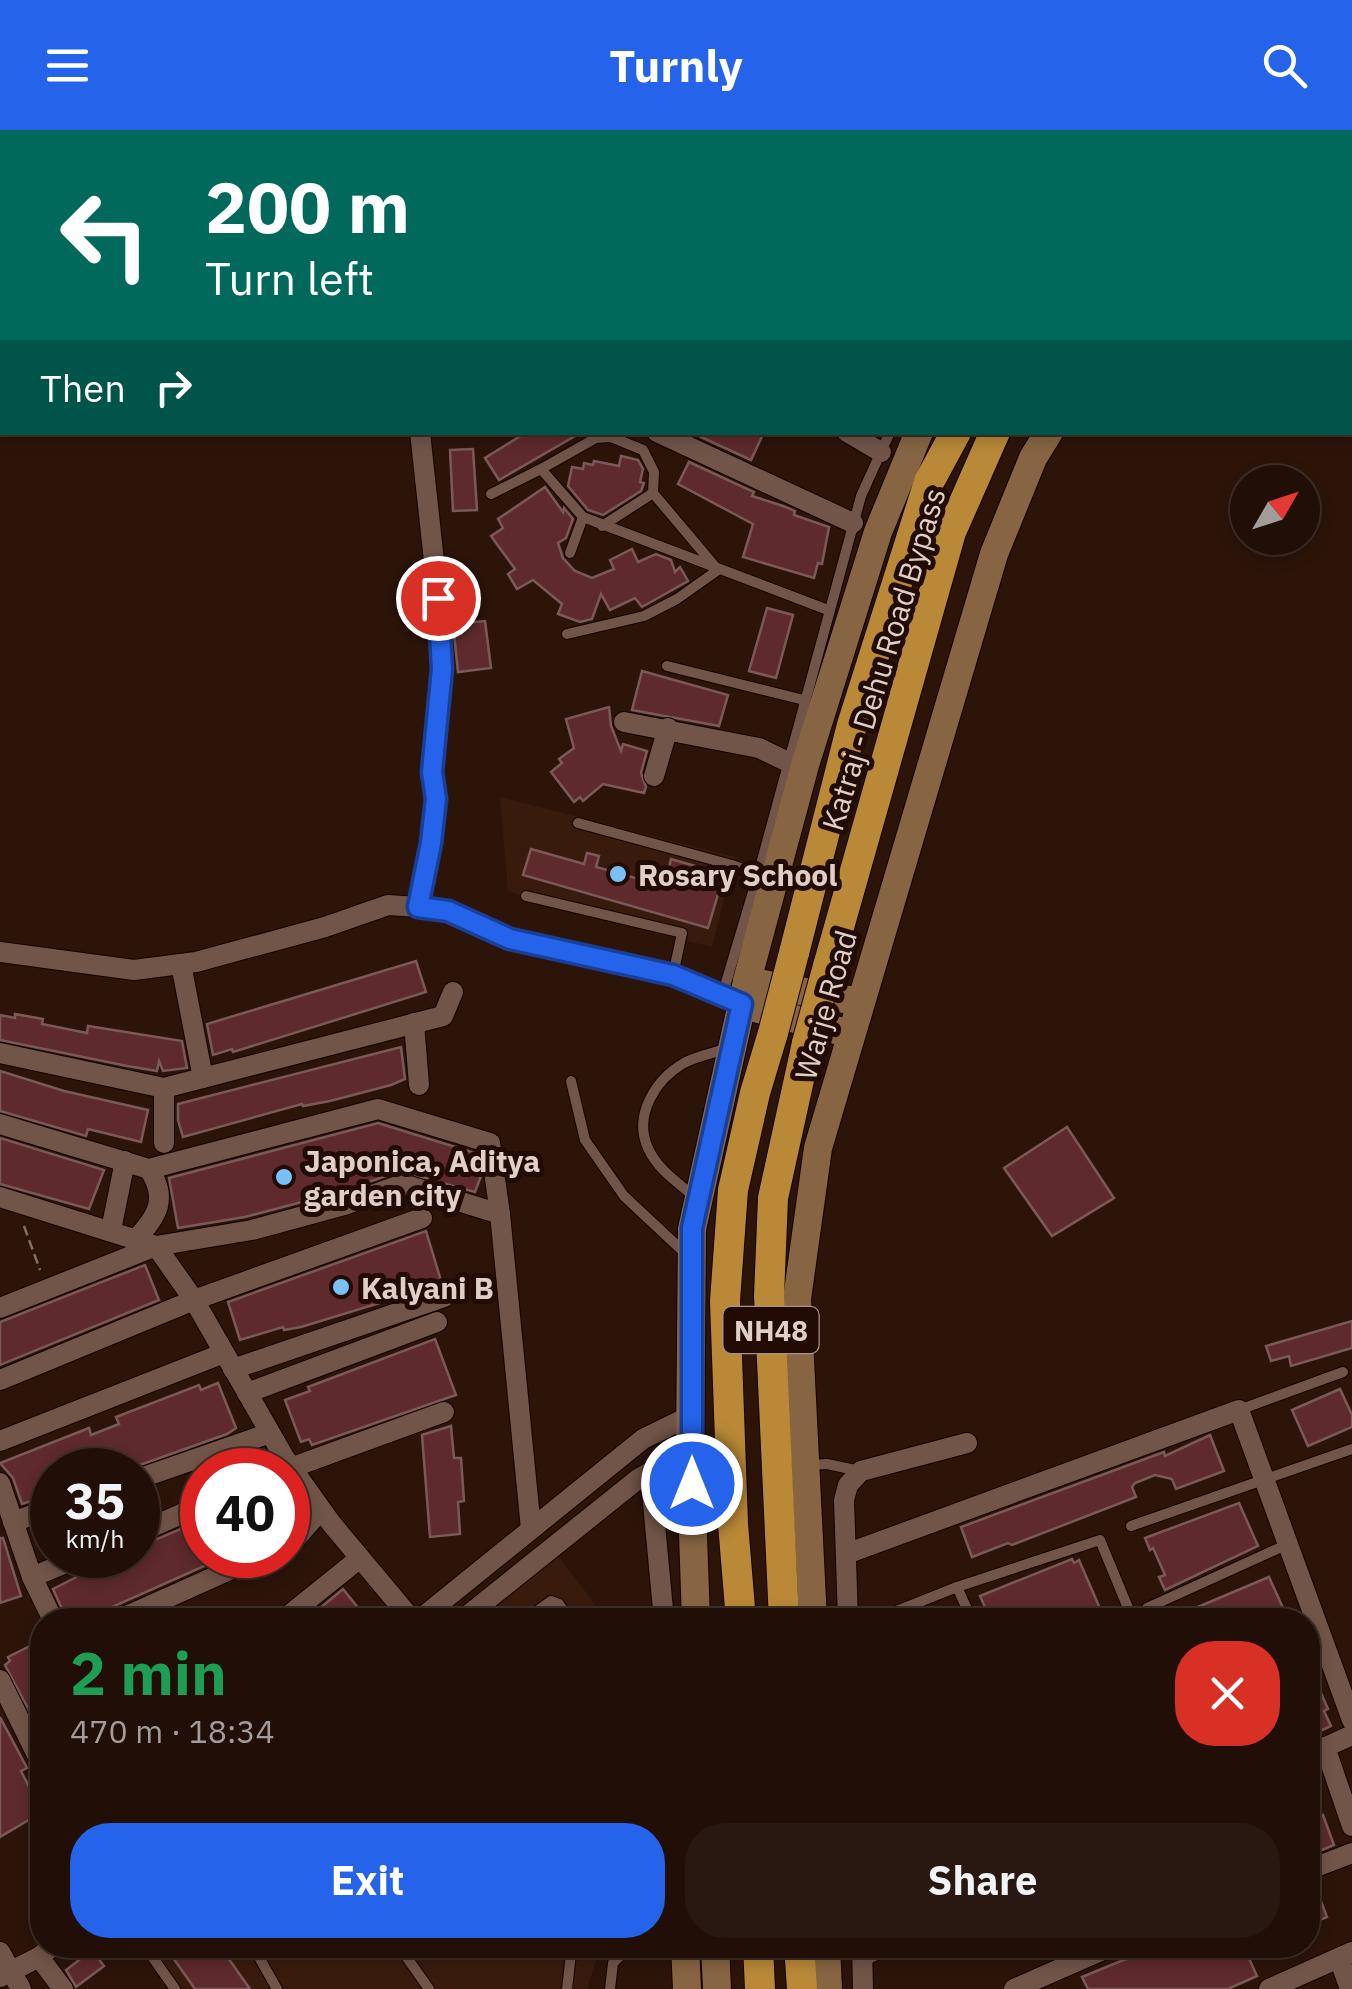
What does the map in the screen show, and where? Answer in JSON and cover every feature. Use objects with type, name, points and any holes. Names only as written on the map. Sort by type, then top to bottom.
[{"type":"highway","name":"Katraj - Dehu Road Bypass","points":[[740,1608],[732,1524],[725,1301],[733,1190],[754,1093],[857,708],[929,482],[954,435]]},
{"type":"highway","name":"Katraj - Dehu Road Bypass","points":[[783,1608],[769,1296],[773,1198],[807,1043],[951,532],[995,435]]},
{"type":"highway","points":[[759,1958],[760,1989]]},
{"type":"highway","points":[[801,1958],[802,1989]]},
{"type":"street","points":[[418,907],[436,799],[432,772],[442,669],[420,435]]},
{"type":"street","points":[[663,435],[854,523]]},
{"type":"street","points":[[852,435],[881,452]]},
{"type":"street","points":[[696,1608],[690,1450],[692,1228],[734,1046],[737,994],[878,532],[918,435]]},
{"type":"street","name":"Warje Road","points":[[813,1608],[798,1299],[818,1148],[994,554],[1033,458],[1047,435]]},
{"type":"street","points":[[624,722],[758,748],[788,762]]},
{"type":"street","points":[[654,776],[668,728]]},
{"type":"street","points":[[0,952],[134,970],[181,964],[326,927],[388,905],[418,907],[448,911],[510,939],[673,975],[850,1034]]},
{"type":"street","points":[[181,964],[203,1078]]},
{"type":"street","points":[[0,1054],[164,1088],[442,1016],[452,992]]},
{"type":"street","points":[[737,994],[860,1002]]},
{"type":"street","points":[[414,1023],[419,1085]]},
{"type":"street","points":[[164,1088],[164,1143]]},
{"type":"street","points":[[0,1124],[149,1168],[378,1110],[490,1143],[530,1520]]},
{"type":"street","points":[[111,1230],[125,1162]]},
{"type":"street","points":[[146,1243],[159,1207],[158,1184],[149,1168]]},
{"type":"street","points":[[0,1308],[146,1243],[252,1230],[403,1184],[500,1214]]},
{"type":"street","points":[[8,1199],[146,1243],[194,1300],[278,1448]]},
{"type":"street","points":[[0,1380],[194,1300],[422,1218]]},
{"type":"street","points":[[0,1442],[228,1361],[444,1297]]},
{"type":"street","points":[[247,1393],[437,1322]]},
{"type":"street","points":[[846,1554],[1239,1410],[1286,1545],[1314,1608]]},
{"type":"street","points":[[310,1461],[444,1412]]},
{"type":"street","points":[[429,1608],[530,1520],[643,1439],[692,1415]]},
{"type":"street","points":[[160,1471],[270,1433]]},
{"type":"street","points":[[848,1608],[844,1500],[848,1486],[861,1471],[967,1442]]},
{"type":"street","points":[[477,1608],[650,1472],[690,1450]]},
{"type":"street","points":[[650,1472],[663,1608]]},
{"type":"street","points":[[0,1484],[30,1572]]},
{"type":"street","points":[[310,1496],[404,1608]]},
{"type":"street","points":[[310,1523],[322,1510]]},
{"type":"street","points":[[13,1522],[30,1516]]},
{"type":"street","points":[[298,1608],[360,1558]]},
{"type":"street","points":[[32,1578],[47,1608]]},
{"type":"street","points":[[145,1608],[212,1578]]},
{"type":"street","points":[[1320,1621],[1343,1672],[1352,1720]]},
{"type":"street","points":[[0,1680],[30,1741]]},
{"type":"street","points":[[1320,1749],[1352,1735]]},
{"type":"street","points":[[1320,1759],[1352,1826]]},
{"type":"street","points":[[1320,1865],[1352,1852]]},
{"type":"street","points":[[0,1952],[11,1979],[38,1958]]},
{"type":"street","points":[[1269,1989],[1346,1955],[1350,1989]]},
{"type":"street","points":[[50,1958],[63,1989]]},
{"type":"street","points":[[686,1958],[687,1989]]},
{"type":"street","points":[[716,1958],[717,1989]]},
{"type":"street","points":[[827,1958],[828,1989]]},
{"type":"street","points":[[862,1958],[863,1989]]},
{"type":"street","points":[[1014,1989],[1084,1958]]},
{"type":"lane","points":[[737,994],[758,875],[828,610],[861,496],[889,435]]},
{"type":"lane","points":[[491,494],[596,438],[611,437],[643,450],[654,472],[653,492],[718,570]]},
{"type":"lane","points":[[540,469],[583,517],[828,610]]},
{"type":"lane","points":[[602,526],[653,492]]},
{"type":"lane","points":[[570,553],[583,517]]},
{"type":"lane","points":[[567,634],[644,616],[678,599],[718,570]]},
{"type":"lane","points":[[667,666],[804,700]]},
{"type":"lane","points":[[578,823],[732,864],[758,875]]},
{"type":"lane","points":[[526,896],[682,933],[673,975]]},
{"type":"lane","points":[[699,1200],[666,1174],[646,1146],[644,1111],[659,1082],[685,1063],[734,1046]]},
{"type":"lane","points":[[571,1081],[584,1140],[624,1196],[691,1260]]},
{"type":"lane","points":[[1239,1410],[1343,1372]]},
{"type":"lane","points":[[1132,1526],[1352,1449]]},
{"type":"lane","points":[[808,1465],[827,1464],[861,1471]]},
{"type":"lane","points":[[905,1608],[1100,1540],[1127,1608]]},
{"type":"lane","points":[[1147,1608],[1286,1545]]},
{"type":"lane","points":[[958,1587],[967,1608]]},
{"type":"lane","points":[[541,1608],[551,1601],[562,1608]]},
{"type":"lane","points":[[153,1958],[175,1989]]},
{"type":"lane","points":[[261,1958],[276,1989]]},
{"type":"lane","points":[[407,1958],[429,1989]]},
{"type":"lane","points":[[566,1989],[569,1958]]},
{"type":"lane","points":[[610,1989],[613,1963],[618,1958]]},
{"type":"path","points":[[8,1199],[47,1289]]},
{"type":"shaded area","name":"Rosary School","points":[[500,797],[735,857],[712,947],[508,891]]},
{"type":"shaded area","points":[[556,1553],[598,1608],[490,1608]]},
{"type":"shaded area","points":[[148,1958],[597,1958],[587,1989],[168,1989]]},
{"type":"building","points":[[522,435],[577,435],[499,480],[485,458]]},
{"type":"building","points":[[702,435],[763,435],[751,460]]},
{"type":"building","points":[[473,449],[477,510],[453,511],[450,450]]},
{"type":"building","points":[[621,456],[638,460],[643,469],[641,491],[603,515],[588,510],[568,486],[572,467],[583,469],[584,463],[593,465],[594,461],[619,466]]},
{"type":"building","points":[[689,462],[754,492],[752,496],[829,527],[822,564],[818,563],[814,578],[743,557],[753,524],[678,484]]},
{"type":"building","points":[[545,487],[573,519],[566,538],[558,543],[563,558],[575,571],[592,578],[614,569],[610,560],[632,549],[638,562],[656,554],[671,560],[675,572],[680,567],[688,581],[642,607],[635,598],[610,610],[601,594],[592,619],[580,622],[558,614],[562,604],[533,580],[517,589],[508,574],[515,569],[491,536],[503,528],[498,519]]},
{"type":"building","points":[[767,608],[793,615],[776,678],[749,671]]},
{"type":"building","points":[[485,621],[491,668],[458,672],[453,624]]},
{"type":"building","points":[[642,671],[728,695],[719,726],[632,710]]},
{"type":"building","points":[[609,707],[611,726],[621,751],[623,744],[647,751],[641,773],[644,793],[603,784],[583,801],[580,797],[574,802],[551,772],[562,763],[559,759],[574,748],[566,719]]},
{"type":"building","name":"Rosary School","points":[[531,849],[584,864],[587,853],[599,856],[596,867],[653,883],[656,873],[667,876],[671,859],[724,874],[708,928],[523,875]]},
{"type":"building","points":[[416,961],[426,992],[213,1055],[207,1024]]},
{"type":"building","points":[[15,1014],[87,1033],[88,1026],[182,1041],[187,1068],[163,1071],[159,1061],[157,1071],[0,1040],[0,1015],[15,1018]]},
{"type":"building","points":[[401,1047],[405,1079],[391,1085],[302,1104],[183,1137],[178,1104]]},
{"type":"building","points":[[0,1071],[64,1091],[148,1110],[141,1142],[88,1129],[86,1136],[0,1111]]},
{"type":"building","name":"Japonica, Aditya garden city","points":[[378,1123],[478,1154],[481,1176],[475,1192],[400,1171],[340,1192],[245,1217],[178,1228],[169,1178]]},
{"type":"building","points":[[1067,1127],[1114,1198],[1052,1236],[1004,1168]]},
{"type":"building","points":[[0,1138],[104,1170],[89,1209],[0,1184]]},
{"type":"building","name":"Kalyani B","points":[[426,1231],[442,1284],[301,1327],[283,1327],[240,1340],[228,1302]]},
{"type":"building","points":[[145,1265],[159,1300],[0,1365],[0,1322]]},
{"type":"building","points":[[1352,1321],[1352,1348],[1291,1366],[1289,1356],[1271,1361],[1266,1346]]},
{"type":"building","points":[[435,1339],[456,1395],[312,1445],[309,1439],[301,1442],[285,1400],[310,1391],[308,1387]]},
{"type":"building","points":[[218,1383],[236,1428],[160,1458],[160,1448],[38,1448],[89,1428],[91,1435],[119,1424],[116,1417],[199,1385],[201,1390]]},
{"type":"building","points":[[1340,1389],[1352,1415],[1352,1427],[1308,1446],[1292,1410]]},
{"type":"building","points":[[451,1426],[454,1458],[461,1458],[464,1501],[458,1502],[460,1534],[430,1537],[422,1435]]},
{"type":"building","points":[[1210,1435],[1224,1471],[1176,1489],[1172,1479],[1155,1475],[1135,1483],[1132,1487],[1136,1497],[972,1557],[961,1527],[1164,1452],[1165,1456]]},
{"type":"building","points":[[30,1451],[30,1501],[22,1504],[13,1478],[0,1463]]},
{"type":"building","points":[[1239,1503],[1258,1546],[1165,1590],[1159,1577],[1165,1575],[1145,1538]]},
{"type":"building","points":[[180,1529],[180,1577],[111,1608],[62,1608],[53,1589],[75,1578],[160,1578],[160,1538]]},
{"type":"building","points":[[0,1538],[21,1596],[0,1603]]},
{"type":"building","points":[[1072,1559],[1074,1563],[1079,1560],[1100,1608],[985,1608],[980,1596]]},
{"type":"building","points":[[1269,1577],[1283,1608],[1195,1608]]},
{"type":"building","points":[[343,1589],[358,1608],[320,1608]]},
{"type":"building","points":[[30,1646],[30,1712],[5,1665],[10,1661],[8,1657]]},
{"type":"building","points":[[1320,1691],[1328,1709],[1324,1711],[1331,1726],[1320,1731]]},
{"type":"building","points":[[0,1717],[27,1768],[21,1771],[30,1789],[30,1819],[0,1837]]},
{"type":"building","points":[[1323,1815],[1334,1845],[1320,1851]]},
{"type":"building","points":[[1320,1899],[1327,1917],[1320,1920]]},
{"type":"building","points":[[82,1958],[98,1958],[104,1966],[76,1987],[66,1970]]},
{"type":"building","points":[[173,1958],[228,1958],[250,1989],[195,1989]]},
{"type":"building","points":[[1128,1958],[1249,1958],[1257,1976],[1228,1989],[1088,1989],[1082,1977]]},
{"type":"place","name":"Rosary School","points":[[618,874]]},
{"type":"place","name":"Japonica, Aditya garden city","points":[[284,1177]]},
{"type":"place","name":"Kalyani B","points":[[341,1287]]},
{"type":"route","points":[[438,598],[442,669],[432,772],[436,799],[418,907],[448,911],[510,939],[673,975],[742,1004],[692,1228],[692,1484]]}]
